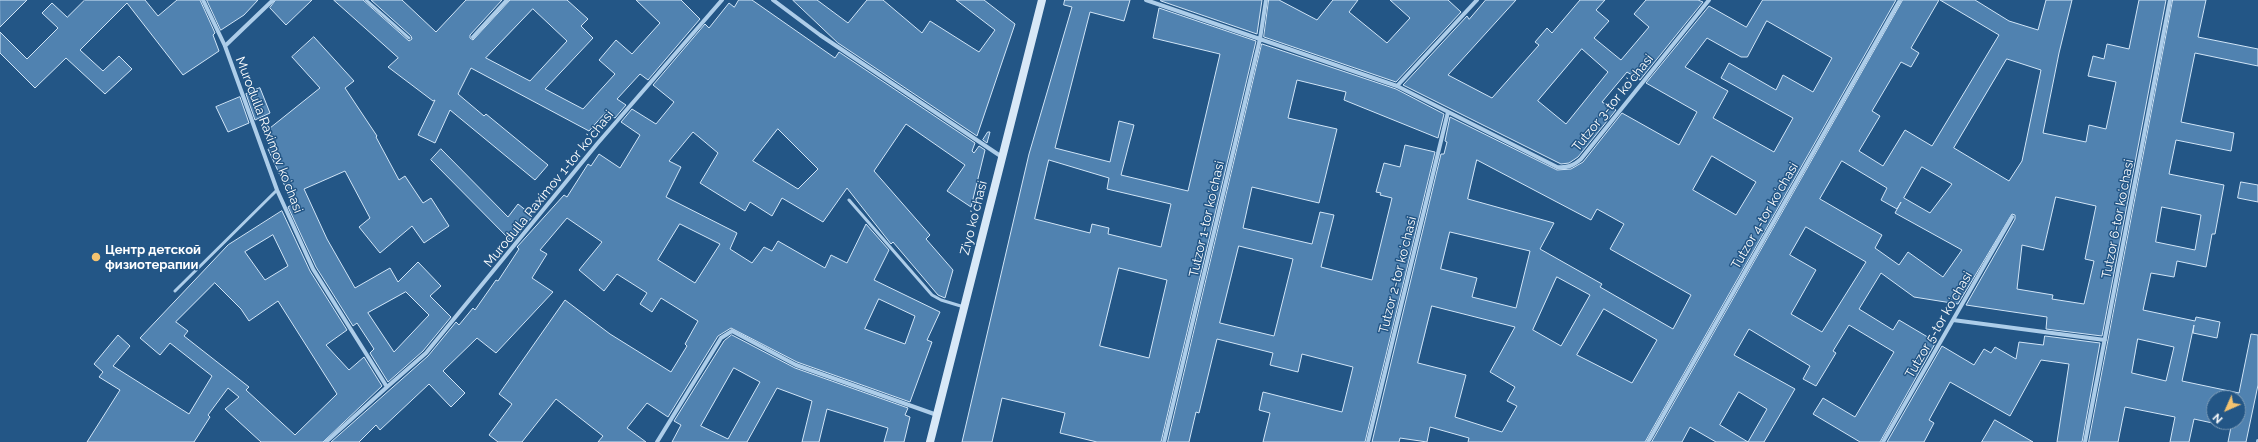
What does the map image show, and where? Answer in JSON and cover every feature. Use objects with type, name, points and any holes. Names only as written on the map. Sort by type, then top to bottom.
[{"type":"street","name":"Murodulla Raximov koʻchasi","points":[[203,0],[225,46],[277,190],[313,269],[387,388]]},
{"type":"street","points":[[225,46],[273,0]]},
{"type":"street","points":[[473,37],[507,0]]},
{"type":"street","name":"Murodulla Raximov 1-tor koʻchasi","points":[[387,388],[426,353],[597,144],[722,0]]},
{"type":"street","points":[[773,0],[820,35],[1002,157]]},
{"type":"street","name":"Ziyo koʻchasi","points":[[930,442],[1042,0]]},
{"type":"street","points":[[1146,0],[1397,86],[1448,112]]},
{"type":"street","name":"Tutzor 1-tor koʻchasi","points":[[1164,442],[1260,39],[1266,0]]},
{"type":"street","points":[[1397,86],[1477,0]]},
{"type":"street","name":"Tutzor 3-tor koʻchasi","points":[[1448,112],[1556,167],[1571,167],[1581,159],[1709,0]]},
{"type":"street","name":"Tutzor 4-tor koʻchasi","points":[[1648,442],[1900,0]]},
{"type":"street","name":"Tutzor 6-tor koʻchasi","points":[[2085,442],[2170,0]]},
{"type":"street","name":"Tutzor 2-tor koʻchasi","points":[[1368,442],[1448,112]]},
{"type":"street","name":"Tutzor 5-tor koʻchasi","points":[[1883,442],[2012,217]]},
{"type":"street","points":[[1953,320],[2105,340]]},
{"type":"street","points":[[657,442],[721,338],[732,331],[796,365],[937,415]]},
{"type":"street","points":[[326,442],[387,388]]},
{"type":"lane","points":[[366,0],[409,38]]},
{"type":"lane","points":[[175,291],[277,190]]},
{"type":"lane","points":[[849,200],[932,295],[941,300],[964,307]]},
{"type":"building","points":[[0,0],[27,0],[0,27]]},
{"type":"building","points":[[85,0],[145,0],[158,16],[177,0],[200,0],[215,33],[213,35],[219,51],[183,75],[127,3],[80,50],[103,71],[119,56],[132,69],[105,94],[66,58],[35,88],[0,53],[0,32],[27,59],[58,28],[42,13],[52,3],[67,17]]},
{"type":"building","points":[[207,0],[258,0],[244,15],[221,30]]},
{"type":"building","points":[[276,0],[312,0],[286,25],[270,8]]},
{"type":"building","points":[[334,0],[363,0],[409,41],[412,39],[411,36],[371,0],[402,0],[436,32],[466,0],[502,0],[470,35],[470,38],[473,40],[510,0],[567,0],[588,19],[581,26],[593,38],[545,89],[583,109],[615,74],[599,60],[616,40],[632,54],[660,23],[636,0],[681,0],[700,19],[648,80],[640,74],[617,99],[626,105],[615,118],[605,113],[589,131],[471,68],[458,94],[484,116],[486,114],[548,165],[535,180],[450,110],[435,143],[418,135],[435,100],[433,101],[388,67],[398,58]],"holes":[[[533,9],[567,41],[530,81],[486,58]]]},
{"type":"building","points":[[739,0],[752,0],[835,58],[839,52],[975,143],[972,151],[974,153],[979,146],[985,150],[971,207],[947,191],[965,165],[906,124],[874,171],[930,235],[926,239],[953,270],[945,298],[938,295],[893,242],[891,244],[847,188],[823,222],[782,198],[772,216],[750,202],[745,211],[700,183],[718,153],[693,132],[669,161],[681,167],[666,197],[737,233],[730,249],[752,263],[764,247],[772,251],[778,241],[825,268],[831,255],[847,263],[866,224],[889,250],[874,280],[940,312],[927,340],[932,342],[910,402],[797,362],[731,328],[718,336],[668,417],[647,403],[627,428],[646,442],[598,442],[603,436],[556,399],[522,442],[498,442],[489,435],[512,404],[499,394],[565,300],[610,334],[671,372],[687,346],[685,344],[698,321],[661,298],[652,312],[640,304],[647,293],[617,274],[604,291],[579,270],[602,242],[567,218],[540,250],[547,254],[532,278],[553,292],[496,353],[477,338],[443,371],[465,393],[451,407],[429,384],[380,430],[376,425],[359,442],[331,442],[428,356],[456,322],[459,325],[473,308],[475,310],[496,280],[498,281],[519,249],[517,247],[564,195],[567,197],[588,164],[591,166],[599,154],[620,168],[640,135],[621,122],[632,109],[656,124],[674,102],[653,85],[705,24],[709,28],[729,3],[734,7]],"holes":[[[778,129],[818,169],[798,189],[753,161]],[[680,224],[720,244],[695,283],[658,260]],[[879,299],[915,316],[905,344],[865,329]]]},
{"type":"building","points":[[793,0],[817,0],[848,23],[867,0],[883,0],[922,33],[930,21],[979,52],[995,30],[956,0],[984,0],[1015,24],[977,136],[838,43]]},
{"type":"building","points":[[1065,0],[1130,0],[1124,21],[1090,12],[1055,148],[1110,162],[1119,121],[1134,125],[1121,175],[1188,191],[1220,54],[1153,38],[1159,8],[1256,41],[1161,442],[1097,442],[1060,433],[1065,413],[1002,398],[992,442],[962,442],[1029,154],[1072,7],[1064,5]],"holes":[[[1049,160],[1109,178],[1107,189],[1171,204],[1161,247],[1108,234],[1109,228],[1092,224],[1090,233],[1035,219]],[[1119,268],[1167,280],[1149,358],[1100,346]]]},
{"type":"building","points":[[1262,0],[1257,34],[1161,1]]},
{"type":"building","points":[[1269,0],[1279,0],[1317,20],[1333,0],[1358,0],[1349,12],[1387,43],[1410,18],[1390,0],[1448,0],[1461,12],[1396,82],[1264,37]]},
{"type":"building","points":[[1486,0],[1516,0],[1448,75],[1492,98],[1539,45],[1535,42],[1547,28],[1552,33],[1580,0],[1605,0],[1596,10],[1609,21],[1594,38],[1621,60],[1649,27],[1634,14],[1646,0],[1698,0],[1703,2],[1640,80],[1627,72],[1602,102],[1616,110],[1578,157],[1569,163],[1561,164],[1403,85],[1467,16],[1469,19]],"holes":[[[1582,49],[1608,72],[1566,124],[1538,101]]]},
{"type":"building","points":[[1763,0],[1896,0],[1645,442],[1468,442],[1469,438],[1430,427],[1427,442],[1400,438],[1399,442],[1372,442],[1441,154],[1444,154],[1447,142],[1445,141],[1450,117],[1557,170],[1571,169],[1583,162],[1622,113],[1679,145],[1697,112],[1646,83],[1709,6],[1746,27]],"holes":[[[1767,21],[1832,58],[1813,92],[1783,75],[1776,90],[1729,63],[1721,78],[1793,118],[1774,152],[1713,118],[1728,91],[1685,67],[1707,38],[1741,57],[1747,57]],[[1712,156],[1756,182],[1736,215],[1693,190]],[[1477,160],[1591,220],[1597,209],[1624,224],[1610,249],[1691,295],[1673,329],[1600,287],[1602,284],[1540,249],[1554,223],[1468,199]],[[1450,232],[1530,251],[1516,308],[1472,297],[1477,278],[1441,269]],[[1557,277],[1590,295],[1561,346],[1533,330]],[[1432,306],[1515,327],[1490,372],[1515,387],[1507,401],[1517,406],[1502,432],[1455,417],[1466,375],[1418,363]],[[1604,309],[1657,340],[1632,383],[1577,355]]]},
{"type":"building","points":[[1903,0],[1939,0],[1911,48],[1919,53],[1911,67],[1901,62],[1872,111],[1880,116],[1859,151],[1883,166],[1905,130],[1932,146],[1999,35],[1940,0],[1975,0],[2009,21],[2038,30],[2046,0],[2072,0],[2059,53],[2043,133],[2086,142],[2089,125],[2106,129],[2116,82],[2088,76],[2093,56],[2104,59],[2107,44],[2129,49],[2139,0],[2166,0],[2102,336],[2046,329],[2047,317],[1966,305],[2015,219],[2015,215],[2012,214],[1958,304],[1914,297],[1881,273],[1859,309],[1893,330],[1899,320],[1936,342],[1880,442],[1860,442],[1813,414],[1823,398],[1855,417],[1894,352],[1849,325],[1833,351],[1836,353],[1816,386],[1803,379],[1810,366],[1749,329],[1734,355],[1795,389],[1764,442],[1748,442],[1716,442],[1690,427],[1682,442],[1652,442]],"holes":[[[2007,59],[2041,70],[2022,161],[2009,181],[1954,148]],[[1842,161],[1887,188],[1881,200],[1897,209],[1901,202],[1895,213],[1962,250],[1943,277],[1908,252],[1899,265],[1875,248],[1882,235],[1820,199]],[[1922,167],[1952,184],[1930,213],[1904,198]],[[2056,197],[2096,206],[2085,259],[2094,261],[2084,304],[2052,299],[2053,295],[2017,289],[2022,245],[2043,250]],[[1806,227],[1866,262],[1822,332],[1791,314],[1816,270],[1790,255]],[[1739,392],[1767,409],[1748,442],[1720,425]]]},
{"type":"building","points":[[2173,0],[2206,0],[2198,37],[2258,49],[2258,66],[2195,53],[2181,122],[2234,133],[2231,151],[2176,140],[2169,174],[2224,185],[2215,234],[2212,234],[2206,267],[2177,261],[2174,277],[2151,273],[2143,310],[2195,321],[2196,317],[2220,322],[2217,338],[2193,333],[2194,325],[2182,381],[2225,390],[2206,390],[2206,422],[2194,419],[2189,442],[2170,442],[2175,417],[2125,407],[2118,442],[2089,442]],"holes":[[[2162,207],[2201,215],[2195,250],[2156,242]],[[2138,339],[2174,347],[2166,381],[2132,373]]]},
{"type":"building","points":[[314,37],[354,81],[345,88],[377,136],[376,137],[399,180],[405,176],[423,203],[431,198],[449,226],[424,243],[412,226],[380,253],[359,227],[370,218],[345,171],[304,189],[327,239],[355,288],[390,268],[398,282],[418,262],[441,286],[430,296],[451,317],[423,351],[388,382],[370,353],[374,349],[357,323],[353,326],[316,267],[288,207],[293,204],[268,149],[271,147],[265,132],[320,88],[292,57]],"holes":[[[406,292],[429,315],[394,352],[368,313]]]},
{"type":"building","points":[[1262,44],[1396,89],[1444,114],[1438,138],[1344,100],[1346,92],[1297,80],[1288,118],[1337,129],[1319,203],[1252,187],[1243,228],[1312,244],[1320,212],[1334,215],[1321,267],[1372,280],[1392,198],[1380,195],[1381,193],[1376,192],[1384,163],[1400,167],[1405,145],[1435,152],[1365,442],[1263,442],[1270,413],[1259,410],[1263,392],[1342,412],[1353,367],[1302,354],[1298,372],[1270,365],[1273,353],[1217,339],[1199,413],[1196,412],[1189,442],[1168,442]],"holes":[[[1239,246],[1293,259],[1274,336],[1220,323]]]},
{"type":"building","points":[[260,88],[270,113],[255,120],[246,94]]},
{"type":"building","points":[[240,97],[249,123],[228,132],[216,107]]},
{"type":"building","points":[[988,132],[990,132],[987,143],[983,140]]},
{"type":"building","points":[[441,149],[508,217],[518,204],[533,216],[512,242],[431,160]]},
{"type":"building","points":[[2241,182],[2258,185],[2258,202],[2238,198]]},
{"type":"building","points":[[282,211],[310,271],[347,330],[326,345],[349,370],[364,357],[382,386],[323,442],[261,442],[225,409],[239,397],[228,388],[208,415],[210,417],[194,442],[87,442],[120,390],[99,377],[103,372],[94,364],[118,335],[130,346],[113,366],[189,414],[212,376],[170,343],[160,355],[140,338],[228,245]],"holes":[[[273,235],[288,266],[265,280],[245,252]],[[215,283],[241,309],[249,321],[278,301],[337,394],[295,435],[246,390],[249,387],[184,336],[188,331],[176,322]]]},
{"type":"building","points":[[2251,334],[2258,335],[2258,385],[2246,442],[2228,442],[2230,430],[2246,430],[2246,390],[2240,390]]},
{"type":"building","points":[[732,335],[795,368],[908,408],[905,415],[910,417],[904,442],[884,442],[888,428],[827,409],[819,442],[802,442],[812,401],[777,388],[747,442],[672,442],[681,425],[674,421],[724,341]],"holes":[[[734,368],[760,382],[728,439],[701,426]]]},
{"type":"building","points":[[2045,336],[2100,343],[2082,442],[2057,442],[2069,364],[2041,360],[2010,416],[1950,382],[1929,420],[1934,423],[1924,442],[1887,442],[1942,346],[1974,365],[1984,349],[1991,353],[1995,347],[2016,359],[2019,342],[2043,345]]},
{"type":"building","points":[[1995,420],[2033,442],[1982,442]]},
{"type":"place","name":"Центр детской физиотерапии","points":[[96,257]]}]
